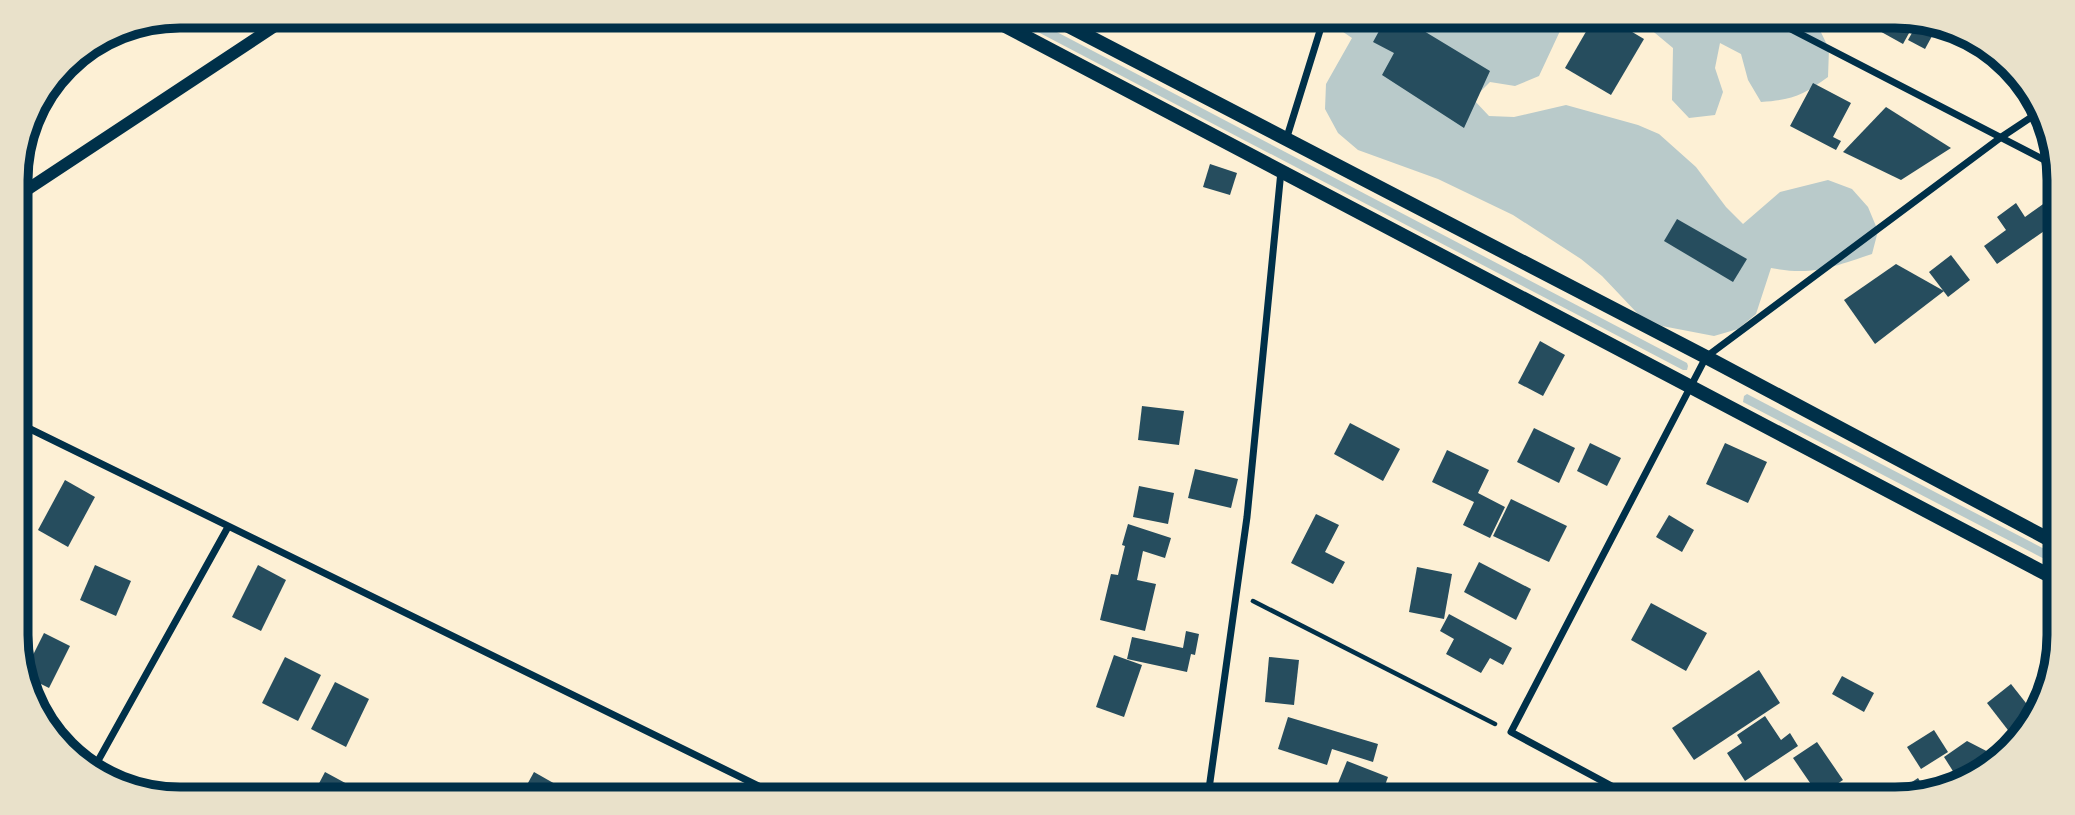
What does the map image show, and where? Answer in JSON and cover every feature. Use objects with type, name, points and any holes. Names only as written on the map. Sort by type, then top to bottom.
[{"type":"main road","points":[[1009,28],[2047,573]]},
{"type":"main road","points":[[1072,28],[1706,357],[2047,538]]},
{"type":"street","points":[[28,189],[272,28]]},
{"type":"street","points":[[1286,140],[1321,28]]},
{"type":"street","points":[[1789,28],[2046,161]]},
{"type":"street","points":[[1613,787],[1511,733],[1706,357],[2032,116]]},
{"type":"street","points":[[1209,787],[1238,593],[1281,170]]},
{"type":"street","points":[[28,428],[761,787]]},
{"type":"street","points":[[97,762],[228,527]]},
{"type":"path","points":[[1238,593],[1511,733]]},
{"type":"shaded area","points":[[1030,28],[1049,28],[1687,363],[1687,370]]},
{"type":"shaded area","points":[[1337,28],[1565,28],[1560,31],[1539,76],[1515,86],[1490,82],[1473,99],[1489,116],[1514,117],[1566,105],[1638,125],[1659,134],[1696,167],[1726,207],[1743,224],[1780,192],[1828,180],[1852,189],[1868,207],[1878,231],[1872,254],[1811,271],[1771,268],[1756,314],[1738,329],[1714,336],[1662,326],[1638,314],[1602,276],[1581,259],[1513,215],[1438,179],[1358,150],[1338,133],[1325,109],[1326,84],[1352,38]]},
{"type":"shaded area","points":[[1649,28],[1819,28],[1829,49],[1828,77],[1797,96],[1761,102],[1748,80],[1741,54],[1720,43],[1715,68],[1723,92],[1715,115],[1689,118],[1672,100],[1673,48]]},
{"type":"shaded area","points":[[1747,394],[2047,550],[2047,560],[1743,402]]},
{"type":"building","points":[[1381,28],[1419,28],[1490,71],[1464,128],[1382,75],[1394,53],[1373,42]]},
{"type":"building","points":[[1588,28],[1625,28],[1644,39],[1611,95],[1565,68]]},
{"type":"building","points":[[1874,28],[1911,29],[1903,44]]},
{"type":"building","points":[[1914,29],[1934,33],[1925,49],[1908,40]]},
{"type":"building","points":[[1813,83],[1851,103],[1833,137],[1841,141],[1836,150],[1790,126]]},
{"type":"building","points":[[1886,107],[1951,148],[1901,180],[1843,152]]},
{"type":"building","points":[[1210,164],[1237,173],[1230,195],[1203,187]]},
{"type":"building","points":[[2047,201],[2047,229],[1997,264],[1984,246],[2006,230],[1997,217],[2016,203],[2025,217]]},
{"type":"building","points":[[1677,219],[1747,259],[1733,282],[1664,241]]},
{"type":"building","points":[[1951,255],[1970,280],[1948,297],[1929,272]]},
{"type":"building","points":[[1896,264],[1944,291],[1875,344],[1844,300]]},
{"type":"building","points":[[1540,341],[1565,355],[1543,396],[1518,383]]},
{"type":"building","points":[[1142,406],[1184,411],[1179,445],[1138,440]]},
{"type":"building","points":[[1350,423],[1400,449],[1383,481],[1334,454]]},
{"type":"building","points":[[1534,428],[1575,448],[1559,483],[1517,462]]},
{"type":"building","points":[[1590,443],[1621,458],[1607,486],[1577,471]]},
{"type":"building","points":[[1725,443],[1767,462],[1748,503],[1706,484]]},
{"type":"building","points":[[1447,450],[1489,470],[1478,493],[1505,507],[1490,538],[1463,525],[1474,502],[1432,482]]},
{"type":"building","points":[[1195,469],[1238,479],[1231,508],[1188,498]]},
{"type":"building","points":[[65,480],[95,497],[68,547],[38,530]]},
{"type":"building","points":[[1139,486],[1174,493],[1168,524],[1133,517]]},
{"type":"building","points":[[1511,499],[1567,526],[1549,562],[1493,536]]},
{"type":"building","points":[[1316,514],[1339,525],[1325,552],[1345,562],[1333,584],[1291,563]]},
{"type":"building","points":[[1669,515],[1694,530],[1682,552],[1656,537]]},
{"type":"building","points":[[1128,524],[1171,538],[1165,558],[1143,551],[1137,580],[1156,584],[1145,631],[1100,620],[1111,574],[1118,575]]},
{"type":"building","points":[[1479,562],[1531,589],[1516,620],[1464,592]]},
{"type":"building","points":[[95,565],[131,581],[116,616],[80,600]]},
{"type":"building","points":[[258,565],[286,580],[261,631],[232,617]]},
{"type":"building","points":[[1417,567],[1452,574],[1444,619],[1409,612]]},
{"type":"building","points":[[1651,603],[1707,633],[1686,671],[1631,640]]},
{"type":"building","points":[[1449,614],[1512,648],[1503,665],[1490,658],[1481,673],[1446,654],[1454,639],[1440,631]]},
{"type":"building","points":[[1186,631],[1199,634],[1195,655],[1191,654],[1187,672],[1127,659],[1132,637],[1183,648]]},
{"type":"building","points":[[44,633],[70,646],[49,688],[35,681],[30,660]]},
{"type":"building","points":[[1114,655],[1142,665],[1124,717],[1096,707]]},
{"type":"building","points":[[285,657],[321,675],[298,721],[262,703]]},
{"type":"building","points":[[1269,657],[1299,660],[1294,705],[1265,702]]},
{"type":"building","points":[[1759,670],[1780,703],[1694,760],[1672,728]]},
{"type":"building","points":[[1842,676],[1874,693],[1864,712],[1832,694]]},
{"type":"building","points":[[335,682],[369,699],[346,747],[311,729]]},
{"type":"building","points":[[2011,684],[2029,707],[2011,734],[1987,703]]},
{"type":"building","points":[[1765,716],[1781,740],[1790,733],[1798,746],[1745,781],[1727,753],[1742,743],[1737,735]]},
{"type":"building","points":[[1288,717],[1378,744],[1373,762],[1332,749],[1327,765],[1278,749]]},
{"type":"building","points":[[1934,730],[1948,752],[1921,769],[1907,747]]},
{"type":"building","points":[[1967,741],[1991,753],[1955,774],[1944,757]]},
{"type":"building","points":[[1817,742],[1843,780],[1832,787],[1813,787],[1793,758]]},
{"type":"building","points":[[1347,761],[1388,777],[1384,787],[1336,787]]},
{"type":"building","points":[[325,772],[353,787],[317,787]]},
{"type":"building","points":[[534,772],[560,787],[526,787]]},
{"type":"building","points":[[1918,778],[1922,784],[1905,787]]}]
